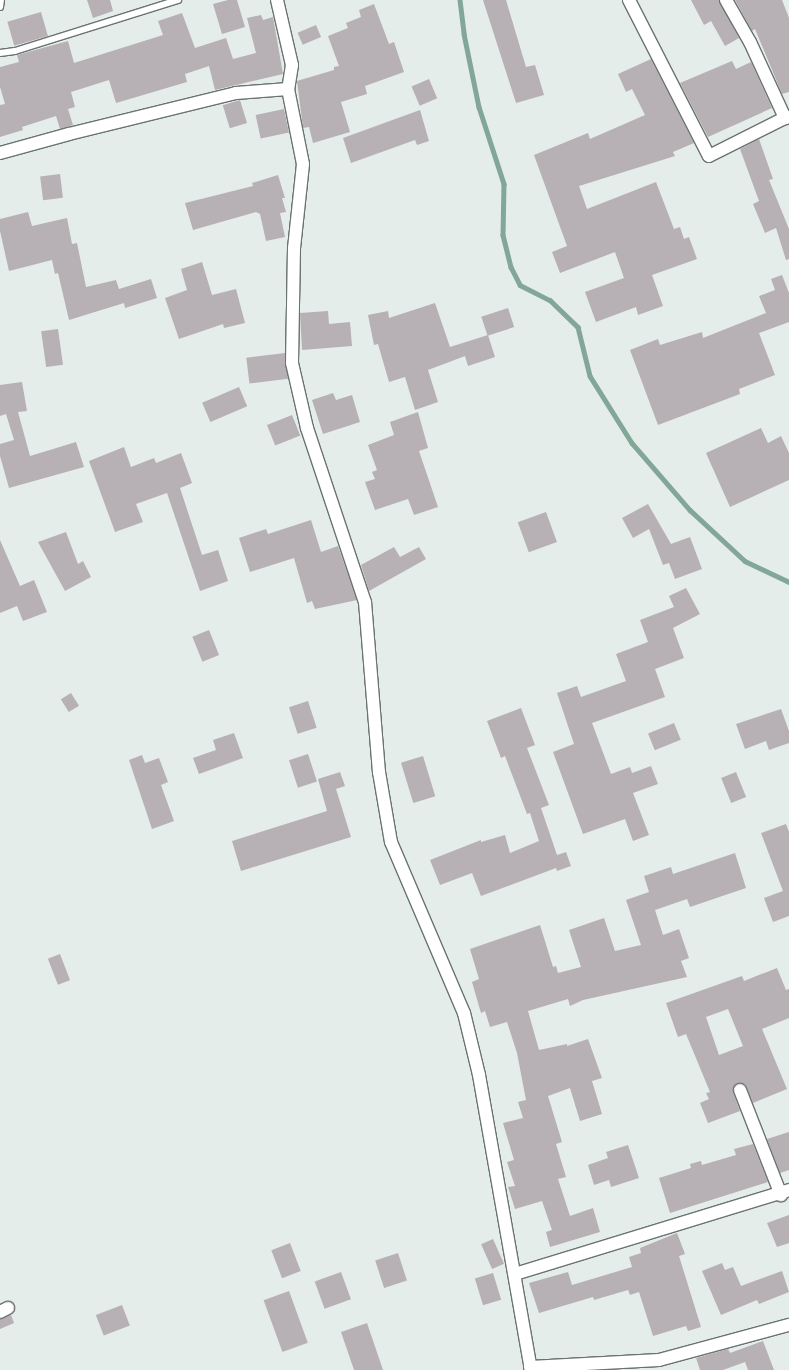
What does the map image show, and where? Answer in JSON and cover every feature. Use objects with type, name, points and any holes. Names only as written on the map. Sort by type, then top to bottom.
[{"type":"street","points":[[277,0],[292,65],[288,89],[303,164],[294,248],[292,364],[307,428],[365,602],[379,772],[392,842],[464,1013],[479,1075],[515,1274],[530,1368],[660,1360],[789,1325]]},
{"type":"street","points":[[629,0],[708,156],[787,118],[750,42],[726,0]]},
{"type":"street","points":[[0,153],[69,134],[236,93],[288,89]]},
{"type":"street","points":[[515,1274],[785,1193],[740,1090]]},
{"type":"lane","points":[[0,7],[1,0]]},
{"type":"lane","points":[[0,53],[15,51],[178,0]]},
{"type":"building","points":[[87,0],[110,0],[113,11],[93,18]]},
{"type":"building","points":[[228,0],[237,0],[245,27],[222,34],[213,4]]},
{"type":"building","points":[[483,0],[506,0],[526,67],[535,65],[544,95],[516,103]]},
{"type":"building","points":[[691,0],[719,0],[739,38],[725,46],[711,21],[704,25]]},
{"type":"building","points":[[735,0],[782,0],[789,18],[789,92],[782,94],[755,29],[752,31]]},
{"type":"building","points":[[374,4],[389,44],[394,42],[404,72],[365,86],[367,94],[341,102],[350,132],[313,143],[309,127],[303,128],[297,81],[334,70],[334,67],[339,66],[328,36],[348,28],[346,23],[361,17],[359,10]]},
{"type":"building","points":[[41,12],[48,36],[14,46],[7,22]]},
{"type":"building","points":[[182,13],[195,48],[226,38],[233,59],[256,53],[247,18],[261,15],[263,20],[273,17],[283,74],[215,90],[209,66],[185,74],[187,82],[116,103],[109,80],[71,92],[75,107],[68,109],[73,125],[60,129],[56,116],[22,127],[23,130],[0,137],[0,105],[5,104],[0,87],[0,67],[19,62],[17,55],[68,41],[74,63],[163,35],[158,21]]},
{"type":"building","points":[[316,25],[321,37],[303,45],[298,33]]},
{"type":"building","points":[[651,59],[694,143],[673,152],[675,156],[579,186],[587,209],[656,182],[674,229],[680,227],[684,239],[689,237],[697,259],[652,275],[663,306],[638,315],[636,307],[596,322],[585,292],[624,278],[615,252],[560,273],[552,252],[567,246],[534,155],[588,133],[590,139],[645,115],[632,89],[626,92],[618,74]]},
{"type":"building","points":[[732,61],[736,69],[751,62],[772,108],[708,137],[680,83]]},
{"type":"building","points":[[429,79],[437,98],[420,106],[412,86]]},
{"type":"building","points":[[240,100],[247,123],[230,128],[223,105]]},
{"type":"building","points":[[284,109],[289,132],[261,139],[256,115]]},
{"type":"building","points":[[420,110],[429,141],[417,145],[415,140],[351,163],[343,138]]},
{"type":"building","points":[[759,139],[773,179],[769,180],[789,229],[789,259],[786,260],[776,228],[765,233],[753,204],[759,201],[740,149]]},
{"type":"building","points":[[60,174],[63,198],[43,200],[40,176]]},
{"type":"building","points":[[278,175],[285,198],[282,198],[286,212],[280,213],[285,237],[266,241],[260,214],[256,212],[193,230],[185,203],[253,186],[252,183]]},
{"type":"building","points":[[28,212],[32,226],[67,218],[72,244],[77,243],[86,287],[116,280],[119,289],[151,279],[157,298],[125,308],[124,303],[69,320],[58,273],[55,274],[52,260],[9,271],[0,231],[0,219]]},
{"type":"building","points":[[202,262],[212,295],[236,289],[245,323],[224,328],[223,324],[179,339],[165,298],[187,290],[181,269]]},
{"type":"building","points":[[782,275],[789,293],[789,322],[759,333],[775,375],[739,389],[740,394],[658,425],[630,350],[658,339],[660,345],[702,332],[703,338],[766,313],[759,296],[775,290],[771,279]]},
{"type":"building","points":[[435,303],[450,347],[488,335],[495,357],[468,366],[465,356],[428,370],[438,402],[415,410],[405,377],[389,382],[378,344],[374,345],[368,315],[388,311],[389,318]]},
{"type":"building","points":[[508,308],[514,327],[488,336],[481,317]]},
{"type":"building","points":[[328,311],[329,324],[350,322],[352,346],[302,350],[300,313]]},
{"type":"building","points":[[58,329],[63,365],[46,367],[41,331]]},
{"type":"building","points":[[285,353],[288,379],[249,384],[246,358]]},
{"type":"building","points":[[22,382],[27,411],[18,412],[30,456],[76,442],[84,467],[9,488],[0,456],[0,444],[14,440],[6,414],[0,416],[0,385]]},
{"type":"building","points":[[239,387],[247,406],[210,422],[202,403]]},
{"type":"building","points":[[333,393],[336,400],[352,395],[360,422],[323,434],[312,400]]},
{"type":"building","points":[[418,412],[428,448],[419,451],[438,507],[414,515],[408,499],[375,510],[365,482],[375,479],[372,472],[377,470],[368,445],[394,435],[390,422]]},
{"type":"building","points":[[292,415],[300,435],[275,446],[267,425]]},
{"type":"building","points":[[761,428],[768,443],[781,436],[789,453],[789,480],[730,507],[706,453]]},
{"type":"building","points":[[124,447],[131,467],[154,458],[156,463],[181,453],[192,483],[180,488],[202,555],[218,550],[228,581],[200,591],[167,493],[136,504],[143,522],[115,532],[89,461]]},
{"type":"building","points":[[648,504],[671,544],[690,537],[702,569],[675,579],[669,563],[663,565],[649,529],[633,538],[622,518]]},
{"type":"building","points":[[546,512],[557,542],[529,552],[518,522]]},
{"type":"building","points":[[311,520],[321,552],[338,546],[357,600],[315,609],[312,601],[307,603],[294,558],[250,572],[239,538],[266,529],[268,534]]},
{"type":"building","points":[[66,532],[78,564],[83,561],[91,577],[65,591],[38,542]]},
{"type":"building","points":[[0,540],[20,586],[34,580],[47,612],[23,621],[17,606],[0,613]]},
{"type":"building","points":[[394,547],[400,557],[419,547],[426,559],[369,591],[361,565]]},
{"type":"building","points":[[686,588],[700,614],[673,628],[684,658],[655,669],[665,697],[592,723],[611,774],[630,767],[632,773],[651,766],[658,784],[633,793],[649,835],[633,841],[625,819],[583,834],[553,752],[574,744],[557,693],[577,686],[581,697],[626,681],[616,654],[648,642],[640,620],[674,607],[669,596]]},
{"type":"building","points":[[209,630],[219,655],[202,662],[192,637]]},
{"type":"building","points":[[71,693],[79,706],[69,712],[61,699]]},
{"type":"building","points":[[308,701],[317,728],[298,734],[289,707]]},
{"type":"building","points":[[521,708],[535,745],[527,748],[549,805],[541,808],[557,855],[566,852],[571,866],[557,871],[556,868],[481,896],[472,873],[440,885],[430,860],[481,840],[481,842],[505,835],[510,853],[539,841],[530,813],[527,814],[505,756],[501,758],[487,721]]},
{"type":"building","points":[[781,709],[789,731],[789,743],[769,750],[766,741],[745,749],[736,724]]},
{"type":"building","points":[[674,723],[681,740],[655,750],[648,733]]},
{"type":"building","points":[[234,733],[243,758],[199,774],[193,758],[216,750],[213,740]]},
{"type":"building","points":[[308,754],[317,782],[298,788],[289,760]]},
{"type":"building","points":[[142,755],[145,763],[159,758],[168,782],[161,785],[174,821],[152,829],[129,760]]},
{"type":"building","points":[[423,756],[435,796],[413,803],[401,763]]},
{"type":"building","points":[[340,772],[345,786],[336,789],[351,837],[241,871],[232,841],[327,811],[318,779]]},
{"type":"building","points":[[736,772],[746,797],[731,803],[721,778]]},
{"type":"building","points":[[786,824],[789,832],[789,916],[773,922],[764,898],[783,891],[761,833]]},
{"type":"building","points":[[735,853],[746,888],[690,907],[687,899],[655,910],[663,935],[679,929],[689,958],[681,961],[687,977],[583,1000],[570,1006],[568,999],[528,1011],[539,1050],[567,1044],[567,1046],[588,1039],[602,1078],[592,1081],[602,1114],[580,1121],[570,1088],[548,1096],[562,1142],[556,1144],[566,1177],[558,1179],[570,1216],[593,1208],[600,1232],[550,1247],[546,1232],[552,1230],[542,1201],[515,1209],[508,1187],[515,1186],[507,1162],[514,1160],[503,1123],[523,1118],[518,1102],[526,1100],[517,1053],[507,1022],[490,1027],[485,1011],[481,1013],[472,982],[479,979],[470,949],[540,925],[553,967],[556,966],[558,973],[581,967],[569,930],[604,918],[615,951],[641,945],[626,900],[649,892],[644,876],[671,867],[673,874]]},
{"type":"building","points":[[60,954],[70,980],[58,985],[48,959]]},
{"type":"building","points":[[777,968],[786,990],[789,989],[789,1018],[762,1029],[787,1089],[753,1103],[745,1084],[737,1083],[733,1092],[740,1111],[708,1123],[700,1103],[709,1099],[706,1093],[710,1092],[686,1034],[678,1037],[666,1003],[742,976],[744,981]],"holes":[[[728,1009],[743,1046],[719,1055],[706,1017]]]},
{"type":"building","points":[[789,1132],[789,1170],[780,1173],[767,1139]]},
{"type":"building","points":[[753,1144],[768,1182],[670,1213],[659,1178],[691,1168],[690,1164],[701,1161],[702,1165],[736,1155],[734,1149]]},
{"type":"building","points":[[628,1145],[639,1178],[611,1187],[609,1180],[594,1185],[588,1165],[608,1158],[606,1152]]},
{"type":"building","points":[[789,1215],[789,1243],[777,1247],[767,1223]]},
{"type":"building","points":[[677,1233],[685,1254],[679,1256],[701,1327],[688,1331],[686,1326],[653,1336],[639,1292],[630,1295],[628,1290],[594,1300],[593,1297],[539,1313],[529,1283],[568,1272],[572,1285],[632,1267],[629,1257],[641,1253],[640,1248]]},
{"type":"building","points":[[493,1239],[504,1264],[492,1269],[481,1244]]},
{"type":"building","points":[[290,1243],[301,1271],[282,1278],[271,1250]]},
{"type":"building","points":[[398,1253],[407,1281],[384,1288],[375,1260]]},
{"type":"building","points":[[722,1263],[725,1270],[733,1267],[741,1286],[782,1271],[789,1292],[759,1304],[757,1300],[721,1315],[702,1271]]},
{"type":"building","points":[[341,1272],[351,1299],[325,1309],[315,1282]]},
{"type":"building","points":[[493,1273],[501,1300],[483,1305],[475,1279]]},
{"type":"building","points":[[289,1291],[308,1343],[282,1352],[264,1300]]},
{"type":"building","points":[[122,1305],[130,1326],[104,1336],[96,1315]]},
{"type":"building","points":[[11,1315],[14,1323],[0,1329],[0,1319]]},
{"type":"building","points":[[367,1323],[383,1370],[354,1370],[341,1332]]},
{"type":"building","points":[[763,1341],[774,1370],[748,1370],[745,1362],[723,1370],[700,1370],[696,1358],[728,1349],[730,1353]]},
{"type":"waterway","points":[[460,0],[464,34],[479,107],[504,184],[503,235],[511,267],[520,285],[550,300],[578,327],[590,376],[632,443],[690,510],[745,561],[789,582]]}]
